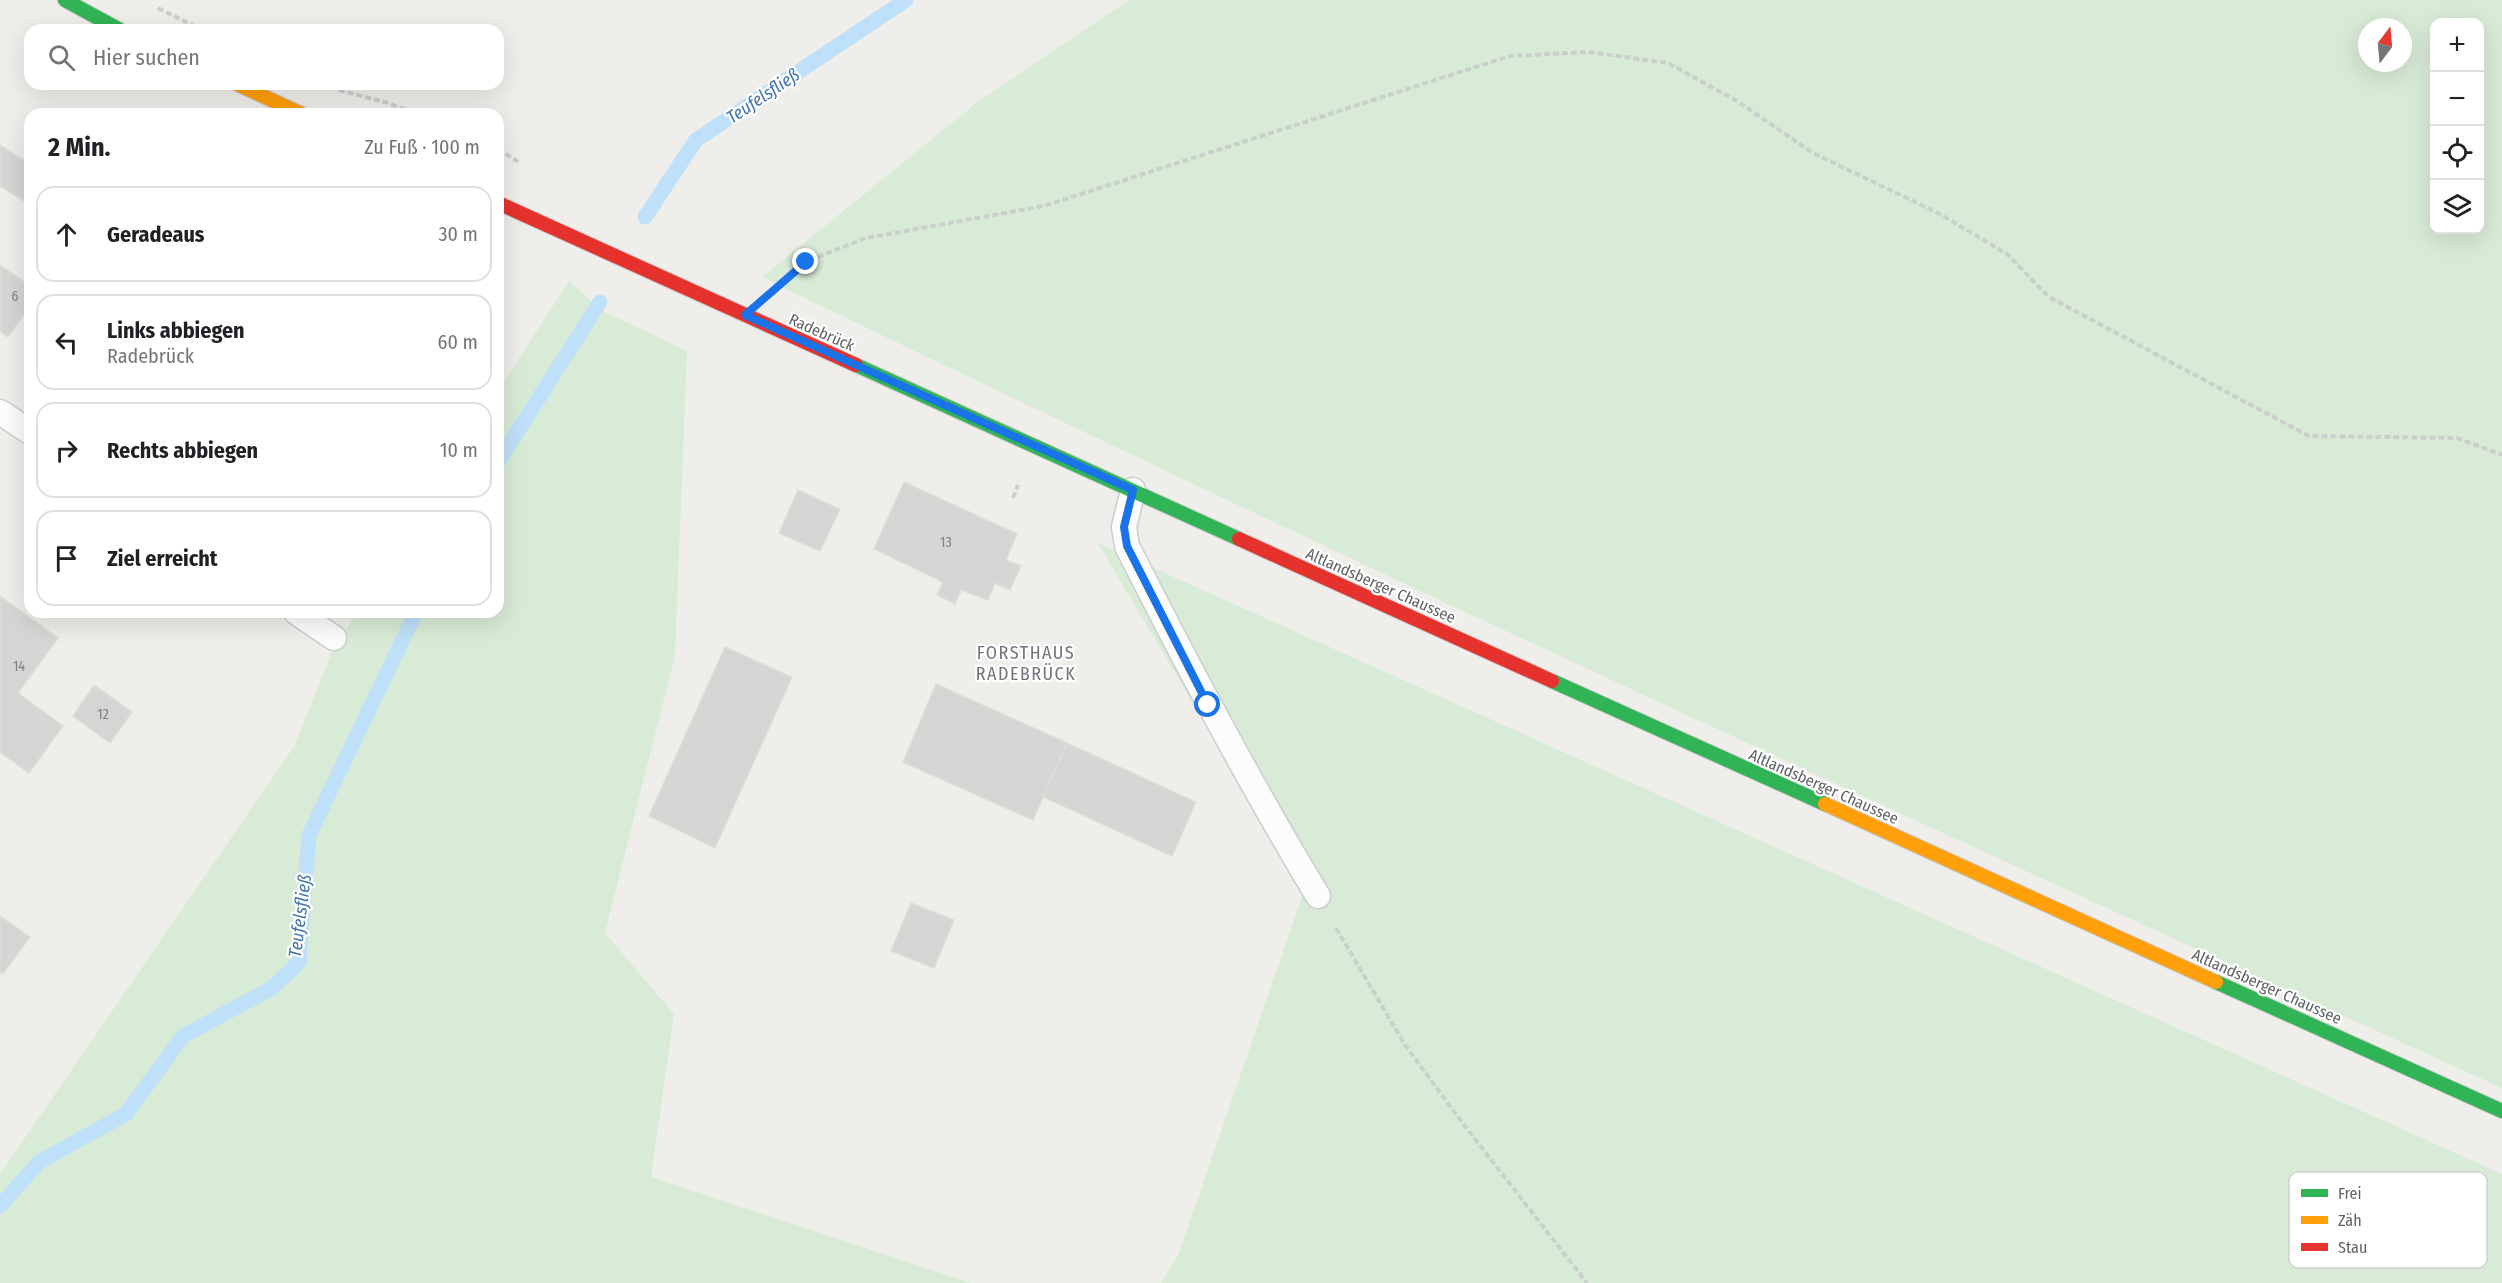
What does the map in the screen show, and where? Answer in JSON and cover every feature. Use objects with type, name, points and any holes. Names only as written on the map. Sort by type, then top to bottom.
[{"type":"main road","points":[[65,0],[109,24]]},
{"type":"main road","points":[[250,90],[289,108]]},
{"type":"main road","name":"Radebrück","points":[[504,207],[1133,490]]},
{"type":"main road","name":"Altlandsberger Chaussee","points":[[1133,490],[2502,1111]]},
{"type":"lane","points":[[0,412],[24,428]]},
{"type":"lane","points":[[1133,490],[1124,527],[1127,546],[1208,705],[1318,896]]},
{"type":"lane","points":[[305,618],[334,638]]},
{"type":"path","points":[[151,5],[190,24]]},
{"type":"path","points":[[745,315],[806,262],[866,238],[1044,207],[1510,56],[1588,52],[1668,63],[1737,101],[1813,153],[1938,213],[2007,254],[2049,297],[2309,436],[2457,438],[2502,455]]},
{"type":"path","points":[[338,90],[401,108]]},
{"type":"path","points":[[1318,896],[1405,1045],[1587,1283]]},
{"type":"green space","points":[[1129,0],[2502,0],[2502,1088],[1847,789],[1412,587],[762,277],[979,101]]},
{"type":"green space","points":[[569,281],[601,310],[687,351],[675,655],[605,933],[674,1014],[651,1177],[971,1283],[0,1283],[0,1174],[295,745],[331,654],[353,618],[504,618],[504,382]]},
{"type":"green space","points":[[1098,543],[2502,1174],[2502,1283],[1161,1283],[1179,1253],[1304,891]]},
{"type":"building","points":[[0,145],[24,160],[24,201],[0,186]]},
{"type":"building","points":[[0,265],[24,282],[24,314],[8,337],[0,331]]},
{"type":"building","points":[[904,482],[1017,534],[1006,560],[1021,566],[1010,590],[995,583],[988,600],[961,590],[955,604],[937,595],[943,582],[874,549]]},
{"type":"building","points":[[798,490],[840,509],[820,551],[779,533]]},
{"type":"building","points":[[0,596],[24,613],[24,618],[30,618],[58,638],[18,693],[63,726],[29,773],[0,752]]},
{"type":"building","points":[[725,647],[792,677],[715,848],[649,816]]},
{"type":"building","points":[[936,684],[1067,743],[1033,820],[903,762]]},
{"type":"building","points":[[94,685],[132,712],[110,743],[73,716]]},
{"type":"building","points":[[1067,743],[1196,802],[1172,856],[1043,797]]},
{"type":"building","points":[[911,903],[954,920],[934,968],[891,951]]},
{"type":"building","points":[[0,916],[30,937],[3,974],[0,972]]},
{"type":"waterway","name":"Teufelsfließ","points":[[645,217],[696,140],[906,0]]},
{"type":"waterway","name":"Teufelsfließ","points":[[504,453],[600,302]]},
{"type":"waterway","name":"Teufelsfließ","points":[[0,1206],[39,1162],[126,1114],[183,1036],[272,988],[299,962],[309,835],[413,618]]},
{"type":"traffic: fast","points":[[65,0],[109,24]]},
{"type":"traffic: fast","points":[[856,365],[1239,539]]},
{"type":"traffic: fast","points":[[1552,681],[1825,804]]},
{"type":"traffic: fast","points":[[2216,982],[2502,1111]]},
{"type":"traffic: slow","points":[[250,90],[289,108]]},
{"type":"traffic: slow","points":[[1825,804],[2216,982]]},
{"type":"traffic: jam","points":[[504,206],[856,365]]},
{"type":"traffic: jam","points":[[1239,539],[1552,681]]},
{"type":"district","name":"FORSTHAUS RADEBRÜCK","points":[[1026,663]]},
{"type":"route","points":[[806,262],[745,315],[1133,490],[1124,527],[1127,546],[1208,705]]}]
